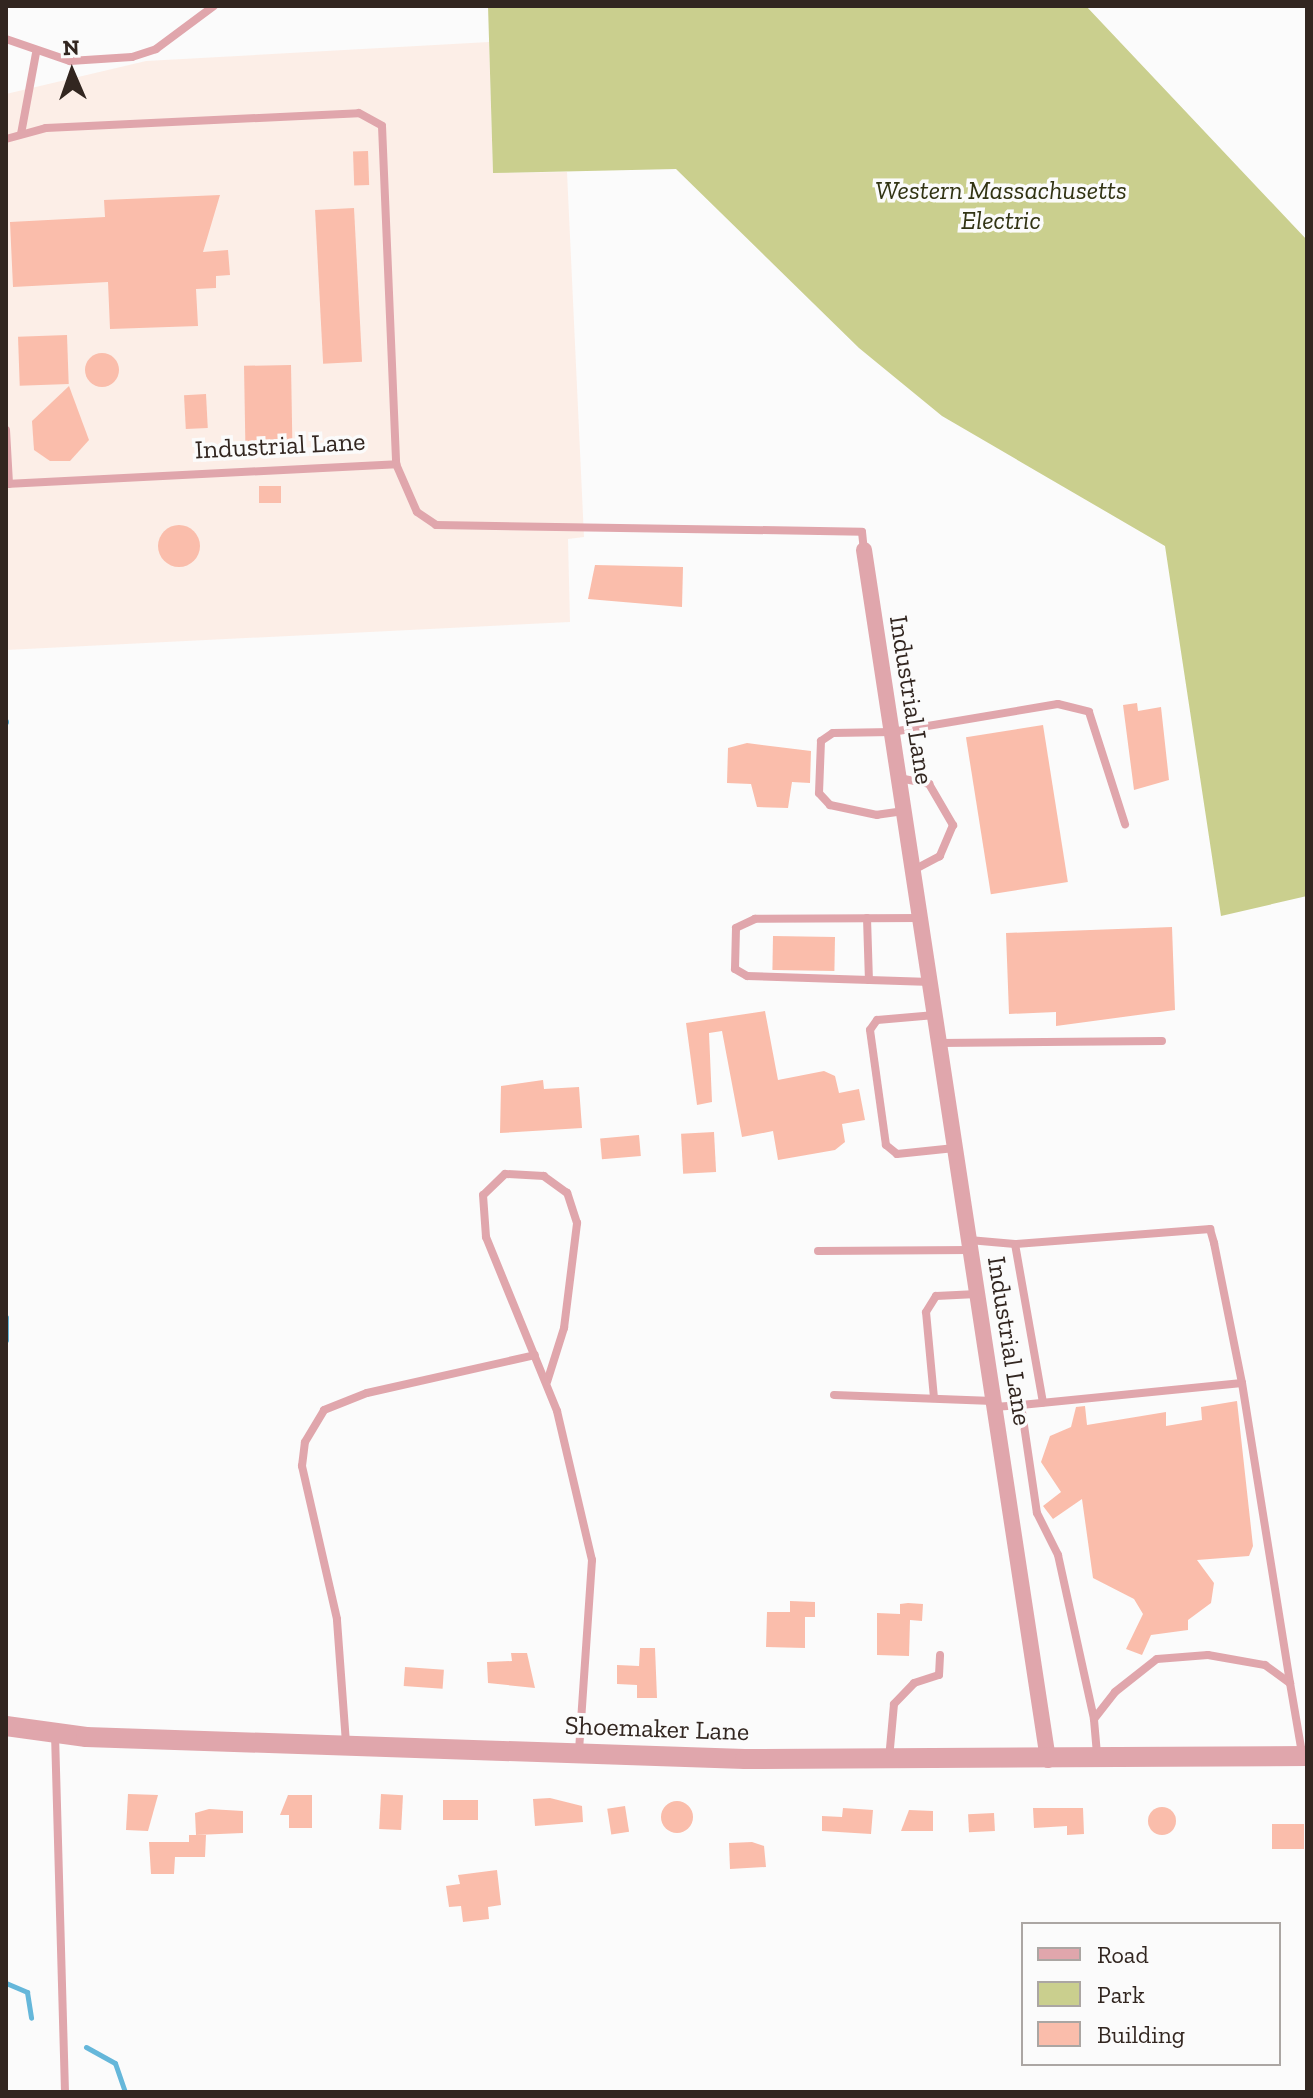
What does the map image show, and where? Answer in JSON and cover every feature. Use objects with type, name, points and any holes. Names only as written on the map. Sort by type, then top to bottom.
[{"type":"street","name":"Industrial Lane","points":[[864,550],[1048,1760]]},
{"type":"street","name":"Shoemaker Lane","points":[[6,1726],[55,1734],[889,1760],[1305,1756]]},
{"type":"lane","points":[[6,39],[36,53],[70,61],[132,57],[156,49],[214,6]]},
{"type":"lane","points":[[21,134],[36,53]]},
{"type":"lane","points":[[6,139],[21,134],[359,113],[382,126],[396,464]]},
{"type":"lane","points":[[6,430],[7,484]]},
{"type":"lane","name":"Industrial Lane","points":[[7,484],[396,464],[417,512],[436,525],[862,532],[864,550]]},
{"type":"lane","points":[[904,811],[852,813],[819,793],[821,741],[833,733],[892,732],[1075,707],[1089,712],[1098,730],[1125,824]]},
{"type":"lane","points":[[899,778],[929,784],[953,825],[940,856],[914,870]]},
{"type":"lane","points":[[867,918],[869,980]]},
{"type":"lane","points":[[921,918],[755,919],[736,928],[735,969],[931,982]]},
{"type":"lane","points":[[936,1015],[877,1020],[870,1030],[886,1145],[897,1154],[955,1148]]},
{"type":"lane","points":[[940,1043],[1162,1041]]},
{"type":"lane","points":[[547,1382],[564,1328],[577,1223],[567,1193],[544,1176],[505,1174],[483,1195],[486,1237],[547,1382],[593,1573],[579,1752]]},
{"type":"lane","points":[[818,1251],[1015,1244],[1210,1229],[1242,1383],[1290,1683],[1305,1756]]},
{"type":"lane","points":[[1015,1244],[1043,1403]]},
{"type":"lane","points":[[934,1398],[926,1312],[936,1296],[977,1294]]},
{"type":"lane","points":[[346,1744],[337,1619],[302,1466],[305,1442],[324,1410],[367,1393],[535,1355]]},
{"type":"lane","points":[[834,1395],[1021,1405],[1242,1383]]},
{"type":"lane","points":[[1021,1405],[1037,1513],[1058,1555],[1094,1719],[1097,1759]]},
{"type":"lane","points":[[889,1760],[894,1704],[914,1683],[939,1675],[940,1655]]},
{"type":"lane","points":[[1094,1719],[1157,1659],[1208,1655],[1265,1665],[1290,1683]]},
{"type":"lane","points":[[55,1734],[65,2092]]},
{"type":"shaded area","points":[[489,42],[493,173],[567,172],[584,537],[568,539],[570,622],[6,650],[6,94],[146,61]]},
{"type":"green space","name":"Western Massachusetts Electric","points":[[488,6],[1086,6],[1307,240],[1307,896],[1221,916],[1165,546],[942,416],[859,348],[676,169],[493,173]]},
{"type":"building","points":[[368,151],[369,185],[354,186],[353,152]]},
{"type":"building","points":[[220,195],[203,252],[228,250],[230,275],[216,276],[216,288],[196,289],[198,326],[110,329],[108,282],[13,287],[10,222],[105,217],[104,200]]},
{"type":"building","points":[[354,208],[362,362],[323,364],[315,210]]},
{"type":"building","points":[[67,335],[69,384],[20,386],[18,337]]},
{"type":"building","points":[[102,353],[114,358],[119,370],[114,382],[102,387],[90,382],[85,370],[90,358]]},
{"type":"building","points":[[291,365],[293,454],[246,455],[244,366]]},
{"type":"building","points":[[69,386],[89,440],[70,461],[50,461],[34,450],[32,421]]},
{"type":"building","points":[[206,394],[208,428],[186,429],[184,395]]},
{"type":"building","points":[[259,486],[281,486],[281,503],[259,503]]},
{"type":"building","points":[[179,525],[194,531],[200,546],[194,561],[179,567],[164,561],[158,546],[164,531]]},
{"type":"building","points":[[595,565],[683,567],[682,607],[588,599]]},
{"type":"building","points":[[1137,703],[1138,711],[1161,707],[1169,780],[1134,790],[1123,705]]},
{"type":"building","points":[[1043,725],[1068,882],[991,894],[966,737]]},
{"type":"building","points":[[747,743],[811,751],[810,783],[792,782],[788,808],[757,807],[751,784],[727,783],[728,748]]},
{"type":"building","points":[[1172,927],[1175,1010],[1056,1026],[1056,1012],[1009,1014],[1006,933]]},
{"type":"building","points":[[773,936],[835,937],[834,971],[772,970]]},
{"type":"building","points":[[765,1011],[778,1080],[824,1071],[835,1076],[839,1093],[859,1089],[865,1120],[842,1124],[845,1142],[835,1150],[778,1160],[773,1131],[742,1137],[722,1031],[709,1033],[712,1102],[697,1105],[686,1023]]},
{"type":"building","points":[[543,1080],[544,1089],[579,1087],[582,1128],[500,1133],[501,1086]]},
{"type":"building","points":[[714,1132],[716,1172],[683,1174],[681,1134]]},
{"type":"building","points":[[639,1135],[641,1156],[602,1159],[600,1138]]},
{"type":"building","points":[[1237,1401],[1253,1546],[1249,1556],[1197,1560],[1214,1583],[1211,1603],[1188,1620],[1188,1630],[1151,1635],[1142,1655],[1126,1649],[1143,1614],[1134,1599],[1093,1578],[1082,1499],[1053,1519],[1043,1506],[1061,1492],[1041,1462],[1050,1436],[1071,1427],[1076,1407],[1085,1406],[1087,1425],[1166,1412],[1166,1426],[1202,1420],[1201,1407]]},
{"type":"building","points":[[790,1601],[815,1602],[815,1617],[805,1617],[805,1648],[766,1647],[767,1612],[790,1612]]},
{"type":"building","points":[[900,1604],[923,1604],[922,1621],[910,1620],[909,1656],[877,1655],[877,1613],[900,1614]]},
{"type":"building","points":[[640,1648],[655,1648],[657,1698],[637,1698],[637,1685],[617,1684],[617,1665],[639,1666]]},
{"type":"building","points":[[511,1653],[527,1653],[535,1688],[488,1683],[487,1662],[512,1661]]},
{"type":"building","points":[[405,1667],[444,1670],[443,1689],[404,1686]]},
{"type":"building","points":[[128,1794],[158,1795],[148,1831],[126,1830]]},
{"type":"building","points":[[381,1794],[403,1795],[401,1830],[379,1829]]},
{"type":"building","points":[[288,1795],[312,1795],[312,1828],[289,1828],[289,1815],[280,1815]]},
{"type":"building","points":[[550,1798],[582,1806],[583,1822],[535,1826],[533,1799]]},
{"type":"building","points":[[443,1800],[478,1800],[478,1820],[443,1820]]},
{"type":"building","points":[[677,1801],[689,1805],[693,1817],[689,1829],[677,1833],[665,1829],[661,1817],[665,1805]]},
{"type":"building","points":[[625,1806],[629,1832],[611,1834],[607,1809]]},
{"type":"building","points":[[1162,1807],[1172,1811],[1176,1821],[1172,1831],[1162,1835],[1152,1831],[1148,1821],[1152,1811]]},
{"type":"building","points":[[843,1808],[873,1810],[871,1834],[822,1831],[822,1816],[842,1817]]},
{"type":"building","points":[[1033,1808],[1083,1808],[1084,1834],[1067,1835],[1067,1826],[1034,1828]]},
{"type":"building","points":[[209,1809],[243,1811],[243,1833],[196,1835],[195,1813]]},
{"type":"building","points":[[909,1810],[933,1811],[933,1831],[901,1831]]},
{"type":"building","points":[[994,1813],[995,1831],[969,1832],[968,1814]]},
{"type":"building","points":[[1272,1824],[1304,1824],[1304,1849],[1272,1849]]},
{"type":"building","points":[[189,1835],[206,1835],[205,1857],[175,1857],[174,1874],[151,1874],[149,1842],[189,1842]]},
{"type":"building","points":[[752,1842],[764,1846],[766,1867],[730,1869],[729,1843]]},
{"type":"building","points":[[497,1870],[501,1905],[488,1907],[489,1919],[463,1922],[461,1906],[449,1907],[446,1886],[460,1884],[458,1875]]},
{"type":"waterway","points":[[6,1317],[6,1340]]},
{"type":"waterway","points":[[6,1983],[27,1992],[31,2018]]},
{"type":"waterway","points":[[86,2047],[115,2063],[125,2092]]}]
